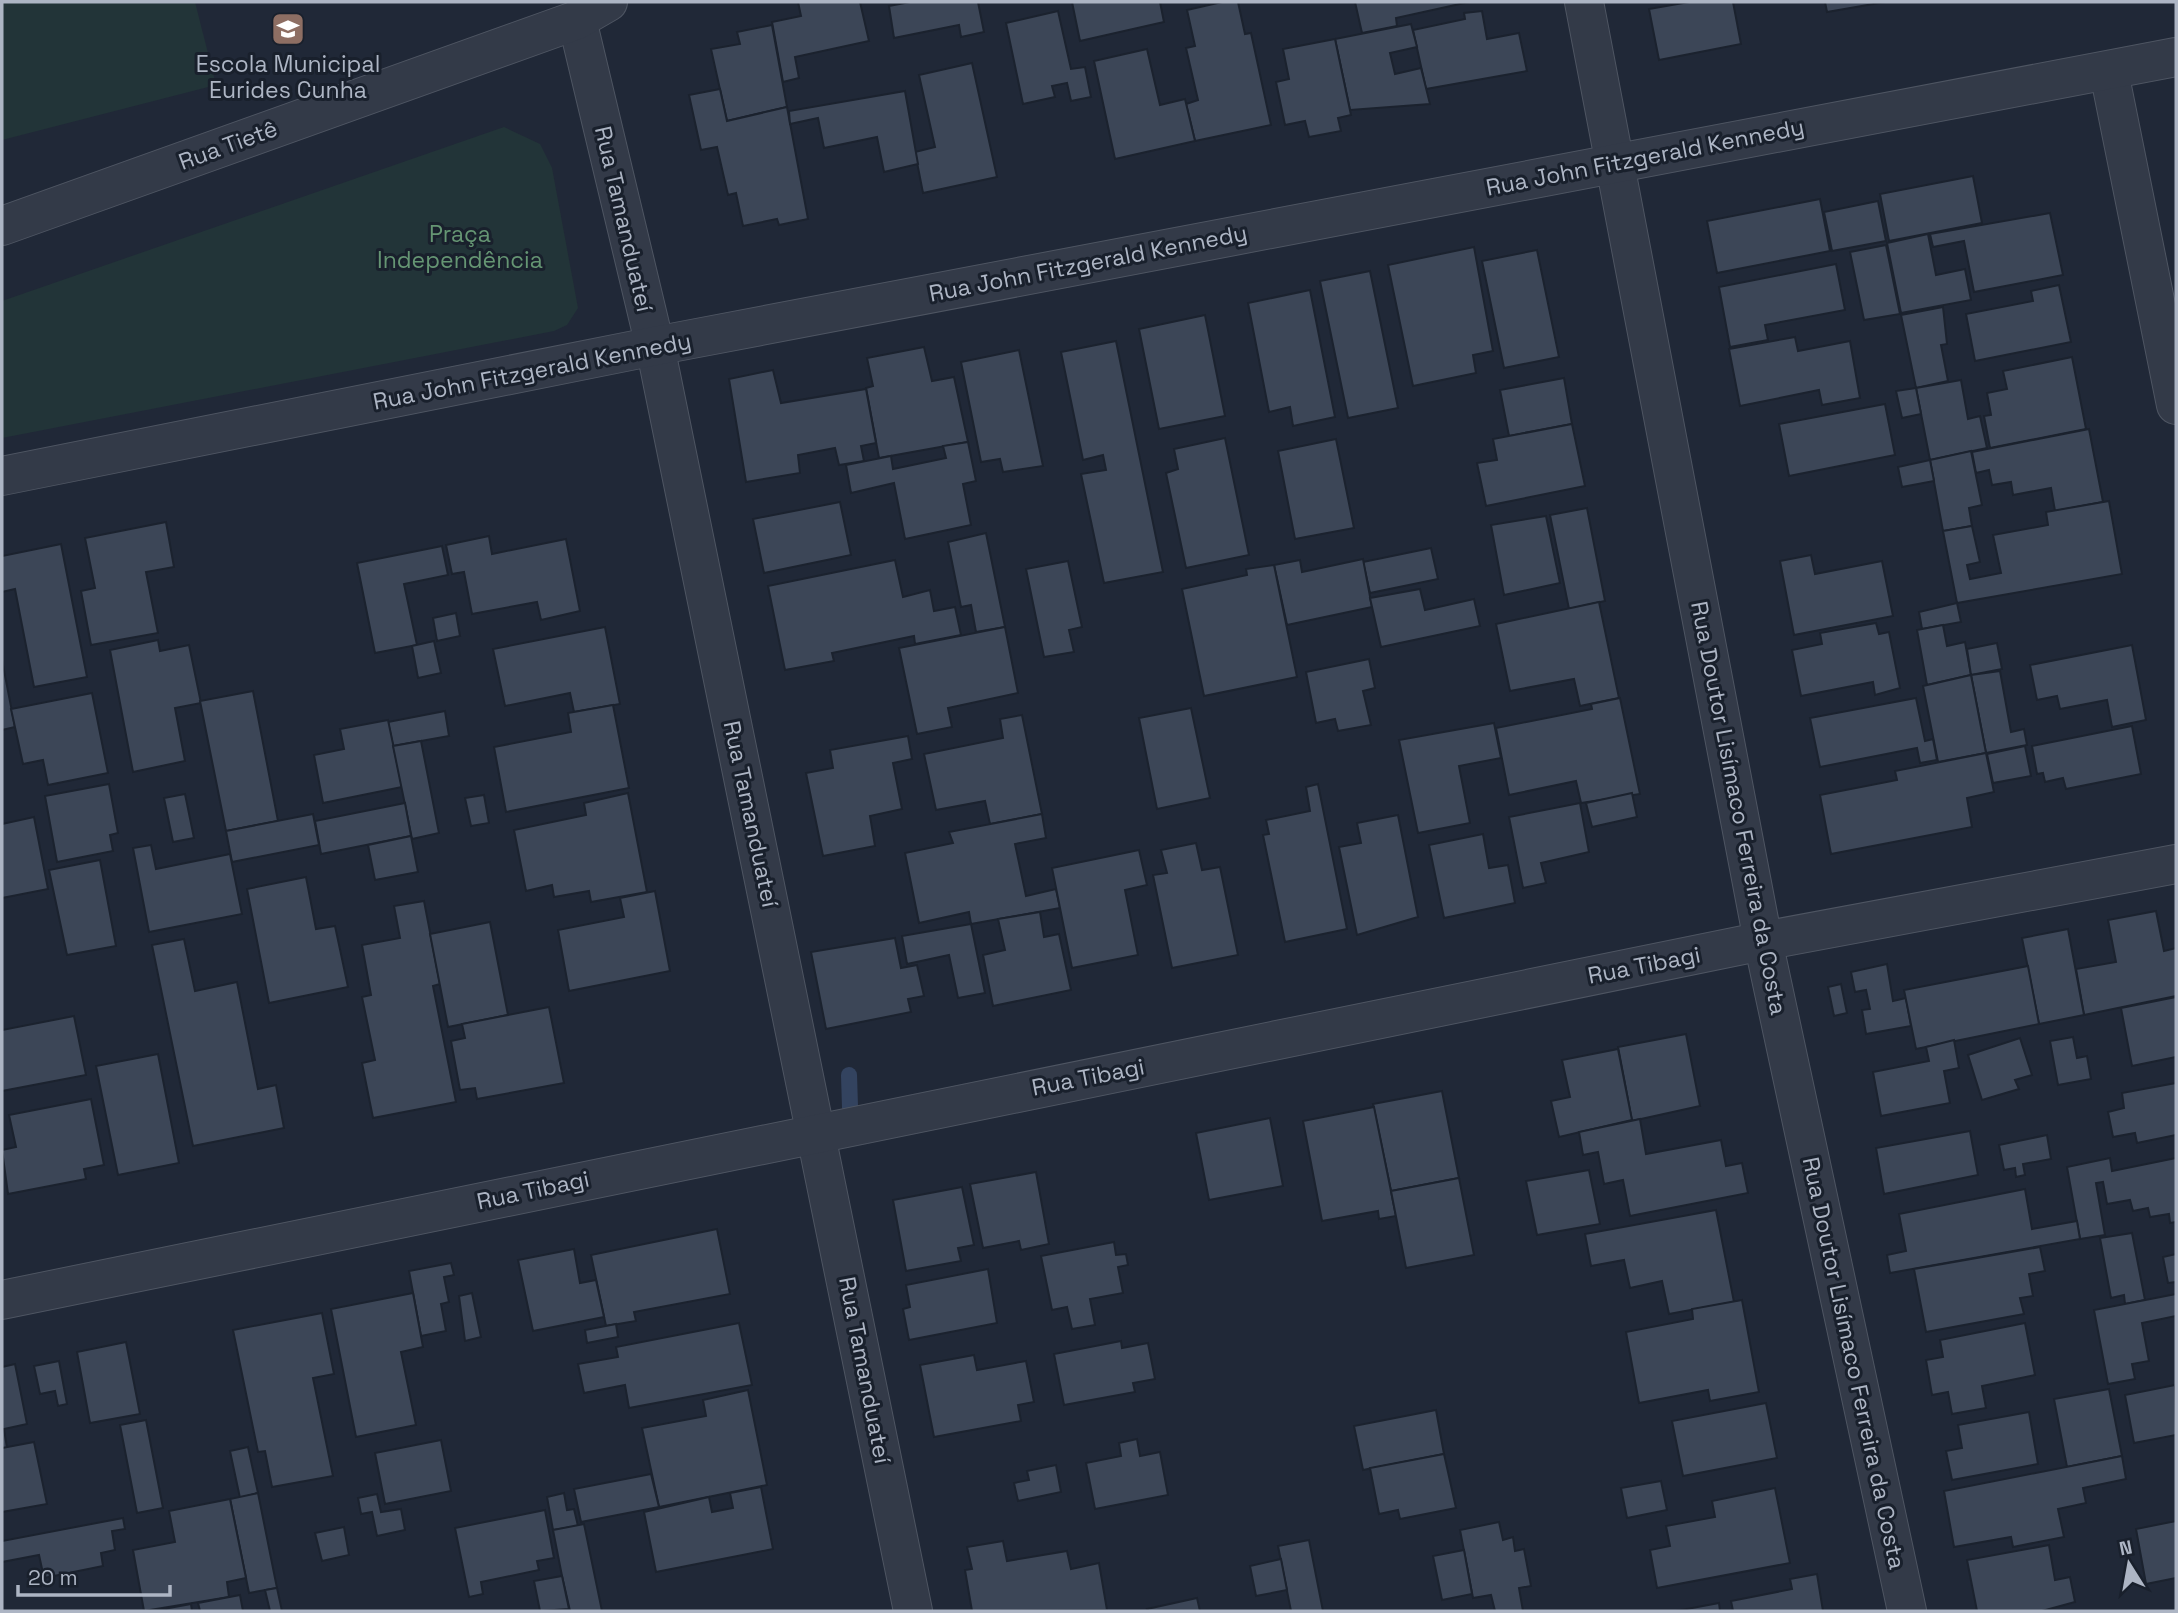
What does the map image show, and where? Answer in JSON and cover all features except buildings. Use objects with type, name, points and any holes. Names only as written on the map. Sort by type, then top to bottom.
[{"type":"street","name":"Rua Doutor Lisímaco Ferreira da Costa","points":[[1584,2],[1617,162],[1763,941],[1908,1611]]},
{"type":"street","name":"Rua Tietê","points":[[2,226],[593,11]]},
{"type":"street","name":"Rua Tamanduateí","points":[[593,11],[655,346],[913,1611]]},
{"type":"street","name":"Rua John Fitzgerald Kennedy","points":[[2,476],[655,346],[1617,162],[2109,72],[2176,57]]},
{"type":"street","points":[[2109,72],[2176,405]]},
{"type":"street","name":"Rua Tibagi","points":[[2,1300],[1763,941],[2176,864]]},
{"type":"green space","points":[[2,2],[195,2],[216,85],[2,140]]},
{"type":"green space","name":"Praça Independência","points":[[504,127],[540,144],[552,168],[578,308],[567,325],[554,331],[2,438],[2,301]]},
{"type":"waterway","points":[[849,1075],[850,1107]]},
{"type":"place","name":"Escola Municipal Eurides Cunha","points":[[288,29]]}]
